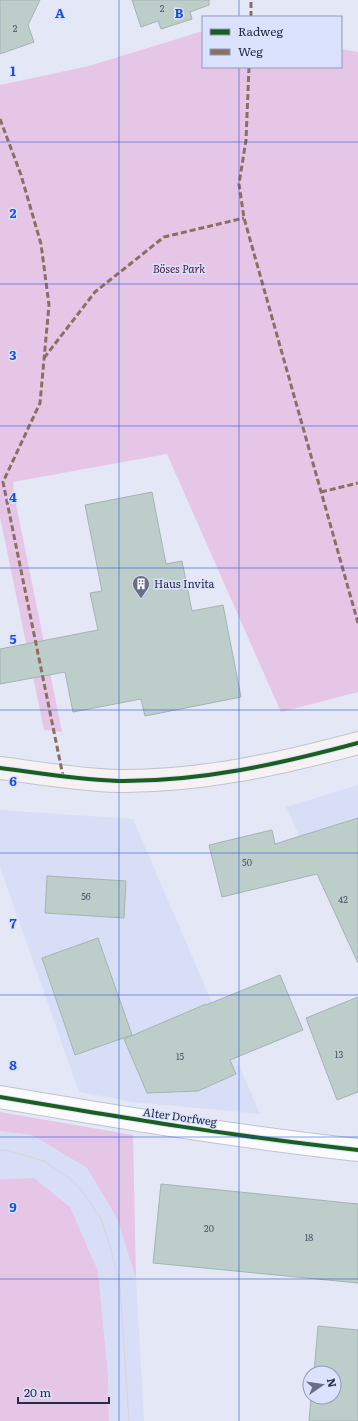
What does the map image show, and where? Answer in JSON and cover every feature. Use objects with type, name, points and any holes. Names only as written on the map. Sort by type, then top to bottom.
[{"type":"main road","points":[[0,768],[117,781],[158,780],[239,769],[299,758],[358,743]]},
{"type":"street","name":"Alter Dorfweg","points":[[0,1097],[137,1120],[310,1145],[358,1150]]},
{"type":"shaded area","points":[[358,785],[358,963],[286,807]]},
{"type":"shaded area","points":[[0,810],[133,819],[260,1114],[133,1102],[79,1092],[0,867]]},
{"type":"shaded area","points":[[0,1131],[32,1135],[87,1168],[117,1218],[136,1279],[144,1421],[109,1421],[108,1374],[98,1271],[34,1178],[0,1179]]},
{"type":"green space","name":"Böses Park","points":[[202,31],[202,68],[342,68],[342,49],[358,52],[358,692],[281,712],[167,454],[13,482],[14,494],[62,732],[44,730],[0,517],[0,85],[89,66]]},
{"type":"green space","points":[[0,1112],[133,1135],[136,1279],[117,1218],[87,1168],[32,1135],[0,1131]]},
{"type":"green space","points":[[34,1178],[70,1207],[98,1271],[108,1374],[109,1421],[0,1421],[0,1179]]},
{"type":"building","points":[[0,0],[40,0],[28,25],[34,42],[0,54]]},
{"type":"building","points":[[132,0],[209,0],[209,5],[190,12],[192,19],[161,29],[158,21],[141,27]]},
{"type":"building","name":"Haus Invita","points":[[152,492],[166,564],[182,561],[192,611],[223,605],[241,697],[145,716],[141,699],[73,712],[65,672],[0,684],[0,649],[98,630],[90,593],[102,591],[85,505]]},
{"type":"building","points":[[358,818],[358,963],[317,874],[222,897],[209,845],[272,830],[275,844]]},
{"type":"building","points":[[47,876],[126,881],[124,918],[45,913]]},
{"type":"building","points":[[98,938],[132,1035],[75,1055],[42,958]]},
{"type":"building","points":[[280,975],[303,1030],[230,1060],[236,1074],[198,1091],[147,1093],[124,1039],[206,1004]]},
{"type":"building","points":[[358,997],[358,1092],[337,1100],[306,1018]]},
{"type":"building","points":[[161,1184],[358,1204],[358,1283],[153,1263]]},
{"type":"building","points":[[318,1326],[358,1330],[358,1421],[309,1421],[310,1405],[342,1405],[342,1365],[315,1365]]},
{"type":"tram line","points":[[0,1150],[10,1151],[44,1161],[74,1182],[88,1199],[101,1219],[120,1286],[129,1421]]},
{"type":"marked path","points":[[251,0],[251,16]]},
{"type":"marked path","points":[[249,68],[246,140],[239,184],[244,218],[358,623]]},
{"type":"marked path","points":[[0,119],[21,175],[41,244],[49,305],[40,403],[3,482],[63,776]]},
{"type":"marked path","points":[[44,358],[95,292],[164,237],[244,218]]},
{"type":"marked path","points":[[321,492],[358,483]]},
{"type":"cycle path","points":[[0,768],[89,779],[148,781],[209,775],[269,765],[358,743]]},
{"type":"cycle path","points":[[0,1097],[223,1133],[358,1150]]},
{"type":"place","name":"Haus Invita","points":[[141,599]]}]
